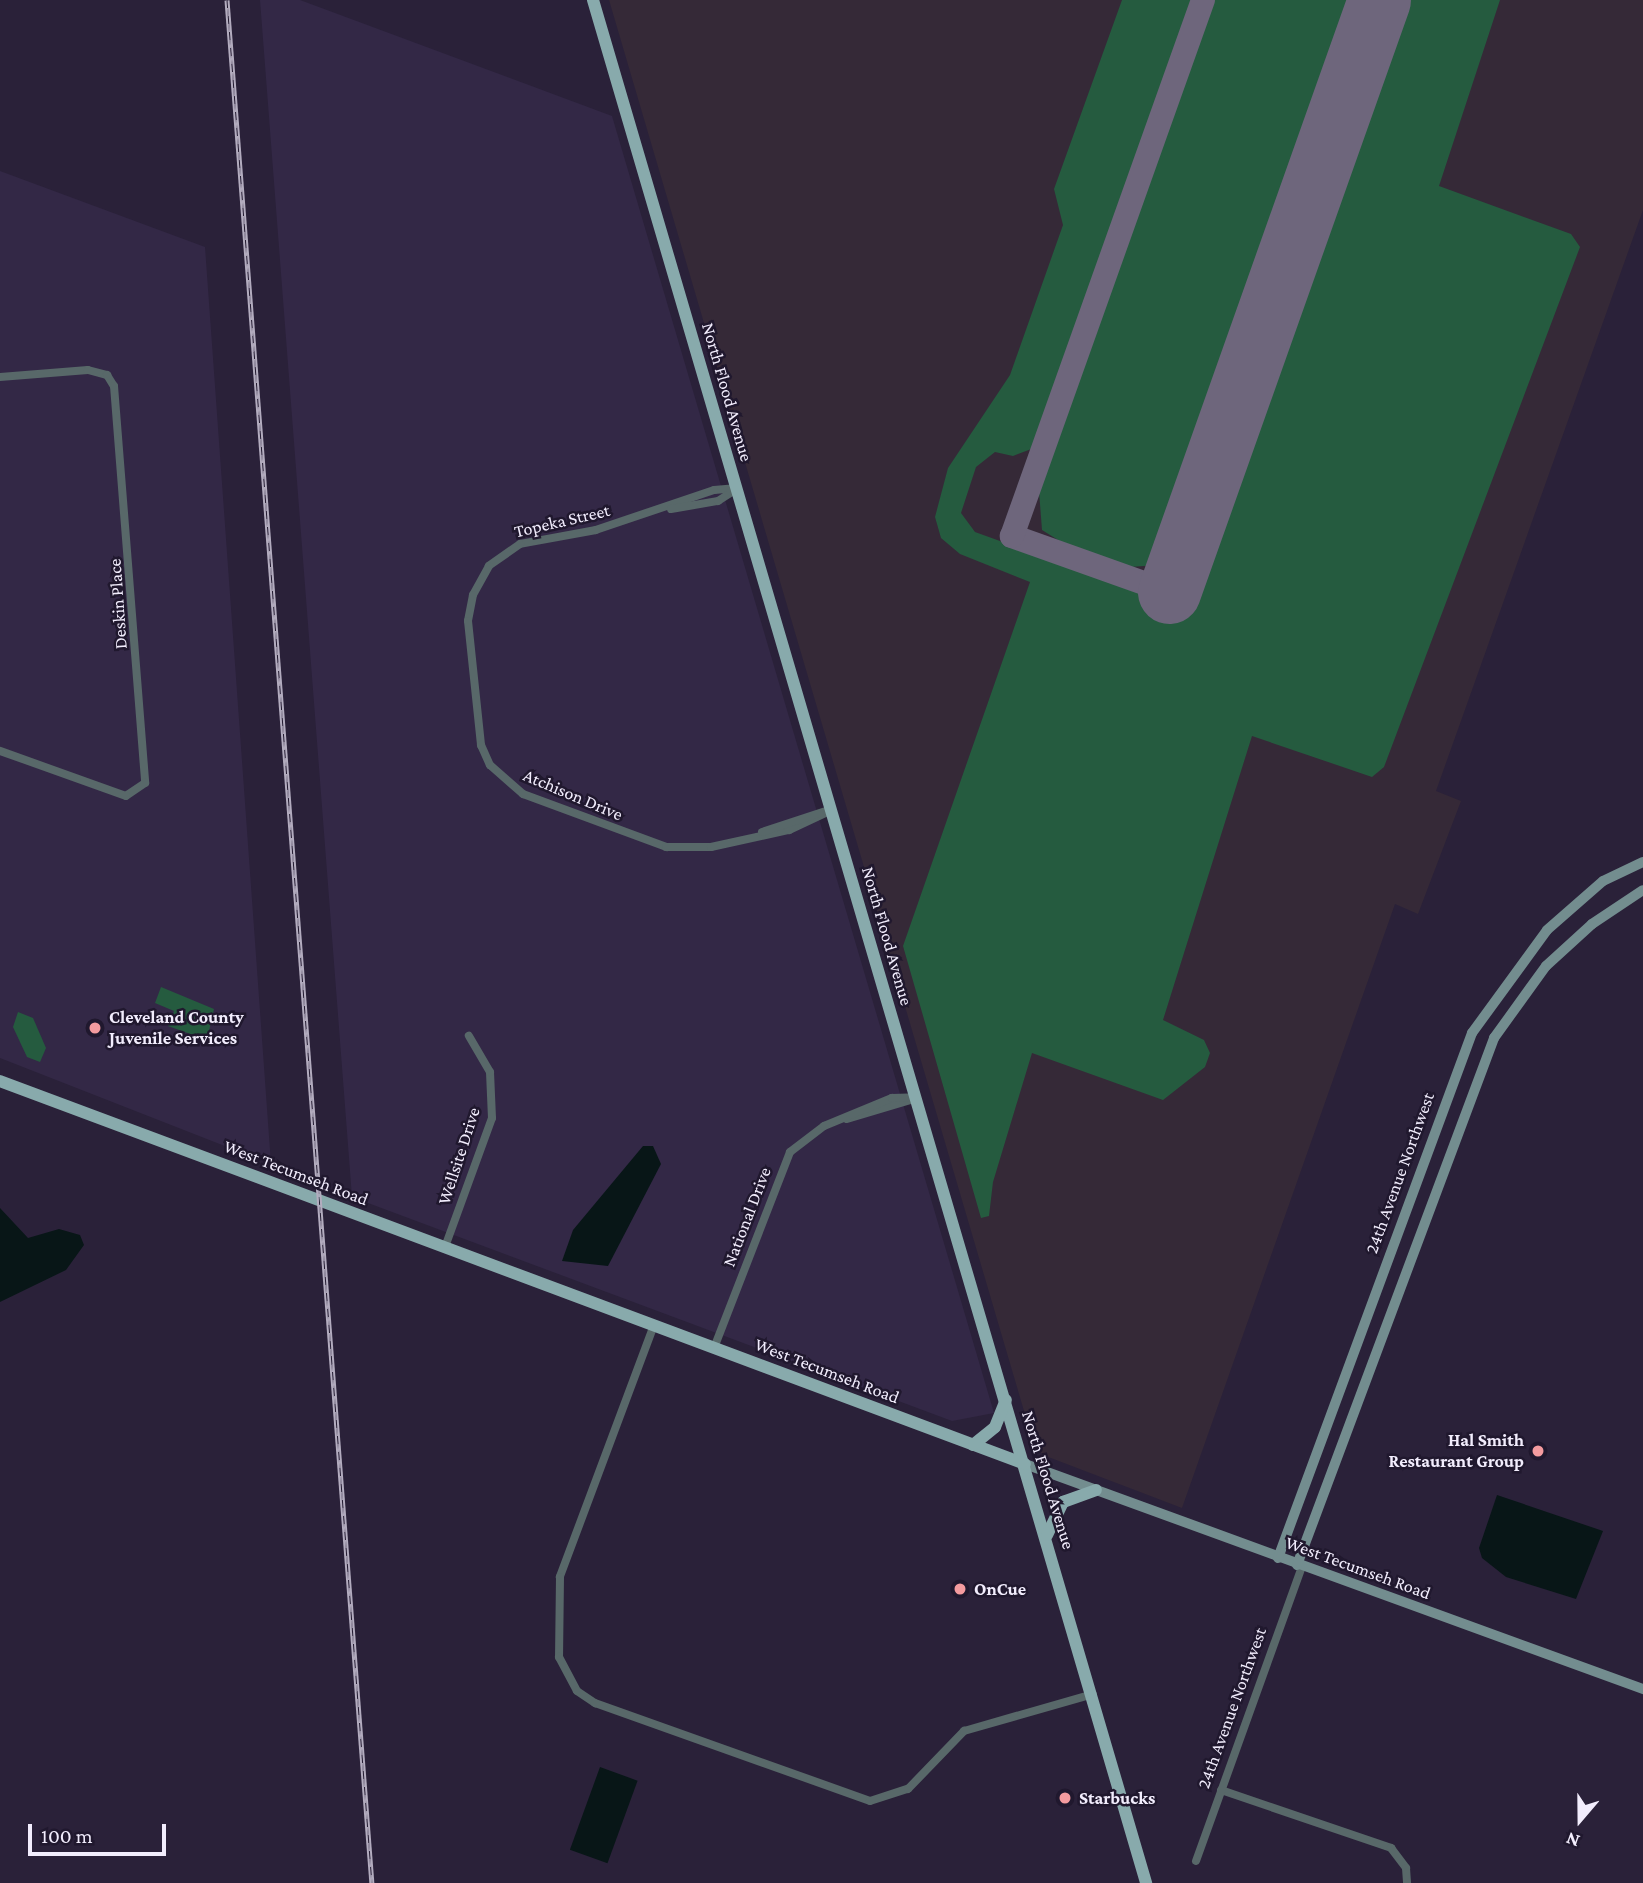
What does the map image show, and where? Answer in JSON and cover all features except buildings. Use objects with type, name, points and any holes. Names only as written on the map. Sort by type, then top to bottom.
[{"type":"main road","name":"North Flood Avenue","points":[[593,0],[1093,1695],[1146,1883]]},
{"type":"main road","name":"24th Avenue Northwest","points":[[1278,1558],[1472,1033],[1547,930],[1603,881],[1643,862]]},
{"type":"main road","name":"24th Avenue Northwest","points":[[1299,1566],[1494,1038],[1555,957],[1643,890]]},
{"type":"main road","name":"West Tecumseh Road","points":[[0,1081],[1299,1566],[1643,1689]]},
{"type":"main road","points":[[973,1445],[995,1427],[1006,1400]]},
{"type":"main road","points":[[1046,1535],[1062,1503],[1096,1490]]},
{"type":"street","name":"Deskin Place","points":[[0,377],[88,370],[107,375],[114,386],[145,783],[125,796],[0,751]]},
{"type":"street","name":"Topeka Street","points":[[471,660],[473,594],[498,557],[529,542],[718,501],[737,488]]},
{"type":"street","name":"Atchison Drive","points":[[471,660],[484,754],[515,790],[666,847],[711,847],[757,834],[786,820],[832,810]]},
{"type":"street","name":"Wellsite Drive","points":[[445,1247],[492,1118],[490,1072],[470,1036]]},
{"type":"street","name":"National Drive","points":[[714,1348],[786,1160],[807,1136],[837,1121],[892,1098],[916,1097]]},
{"type":"street","points":[[654,1325],[560,1577],[559,1657],[577,1690],[608,1707],[870,1801],[908,1789],[964,1731],[1093,1695]]},
{"type":"street","name":"24th Avenue Northwest","points":[[1196,1861],[1299,1566]]},
{"type":"street","points":[[1221,1790],[1356,1831],[1391,1848],[1406,1868],[1407,1883]]},
{"type":"shaded area","points":[[260,0],[300,0],[612,116],[994,1413],[952,1421],[352,1197]]},
{"type":"shaded area","points":[[609,0],[1643,0],[1643,210],[1436,791],[1461,801],[1418,914],[1395,904],[1182,1508],[1043,1455],[1034,1445]]},
{"type":"shaded area","points":[[0,171],[205,247],[271,1164],[0,1058]]},
{"type":"shaded area","points":[[643,1146],[653,1146],[661,1164],[608,1266],[562,1261],[573,1230]]},
{"type":"shaded area","points":[[0,1208],[28,1238],[59,1229],[80,1235],[84,1245],[66,1270],[0,1302]]},
{"type":"shaded area","points":[[1497,1495],[1603,1531],[1576,1599],[1506,1577],[1482,1558],[1479,1548]]},
{"type":"shaded area","points":[[600,1767],[638,1781],[607,1863],[570,1850]]},
{"type":"green space","points":[[1122,0],[1194,0],[1034,448],[1013,456],[995,452],[976,467],[961,513],[975,532],[1187,608],[1404,0],[1500,0],[1439,186],[1571,234],[1580,247],[1384,767],[1372,777],[1252,736],[1163,1020],[1204,1040],[1210,1053],[1205,1067],[1163,1100],[1032,1053],[993,1182],[989,1216],[981,1218],[903,946],[1030,582],[960,554],[941,538],[935,517],[948,468],[1010,375],[1063,225],[1054,189]]},
{"type":"green space","points":[[1210,0],[1358,0],[1157,565],[1130,567],[1071,548],[1042,530],[1039,491]]},
{"type":"green space","points":[[161,987],[214,1009],[207,1040],[168,1026],[174,1011],[155,1003]]},
{"type":"green space","points":[[18,1012],[33,1018],[46,1048],[40,1062],[27,1057],[13,1027]]},
{"type":"taxiway","points":[[1169,592],[1012,536],[1203,0]]},
{"type":"runway","points":[[1169,592],[1379,0]]},
{"type":"railway","points":[[227,0],[372,1883]]},
{"type":"place","name":"Cleveland County Juvenile Services","points":[[95,1028]]},
{"type":"place","name":"Hal Smith Restaurant Group","points":[[1538,1451]]},
{"type":"place","name":"OnCue","points":[[960,1589]]},
{"type":"place","name":"Starbucks","points":[[1065,1798]]}]
